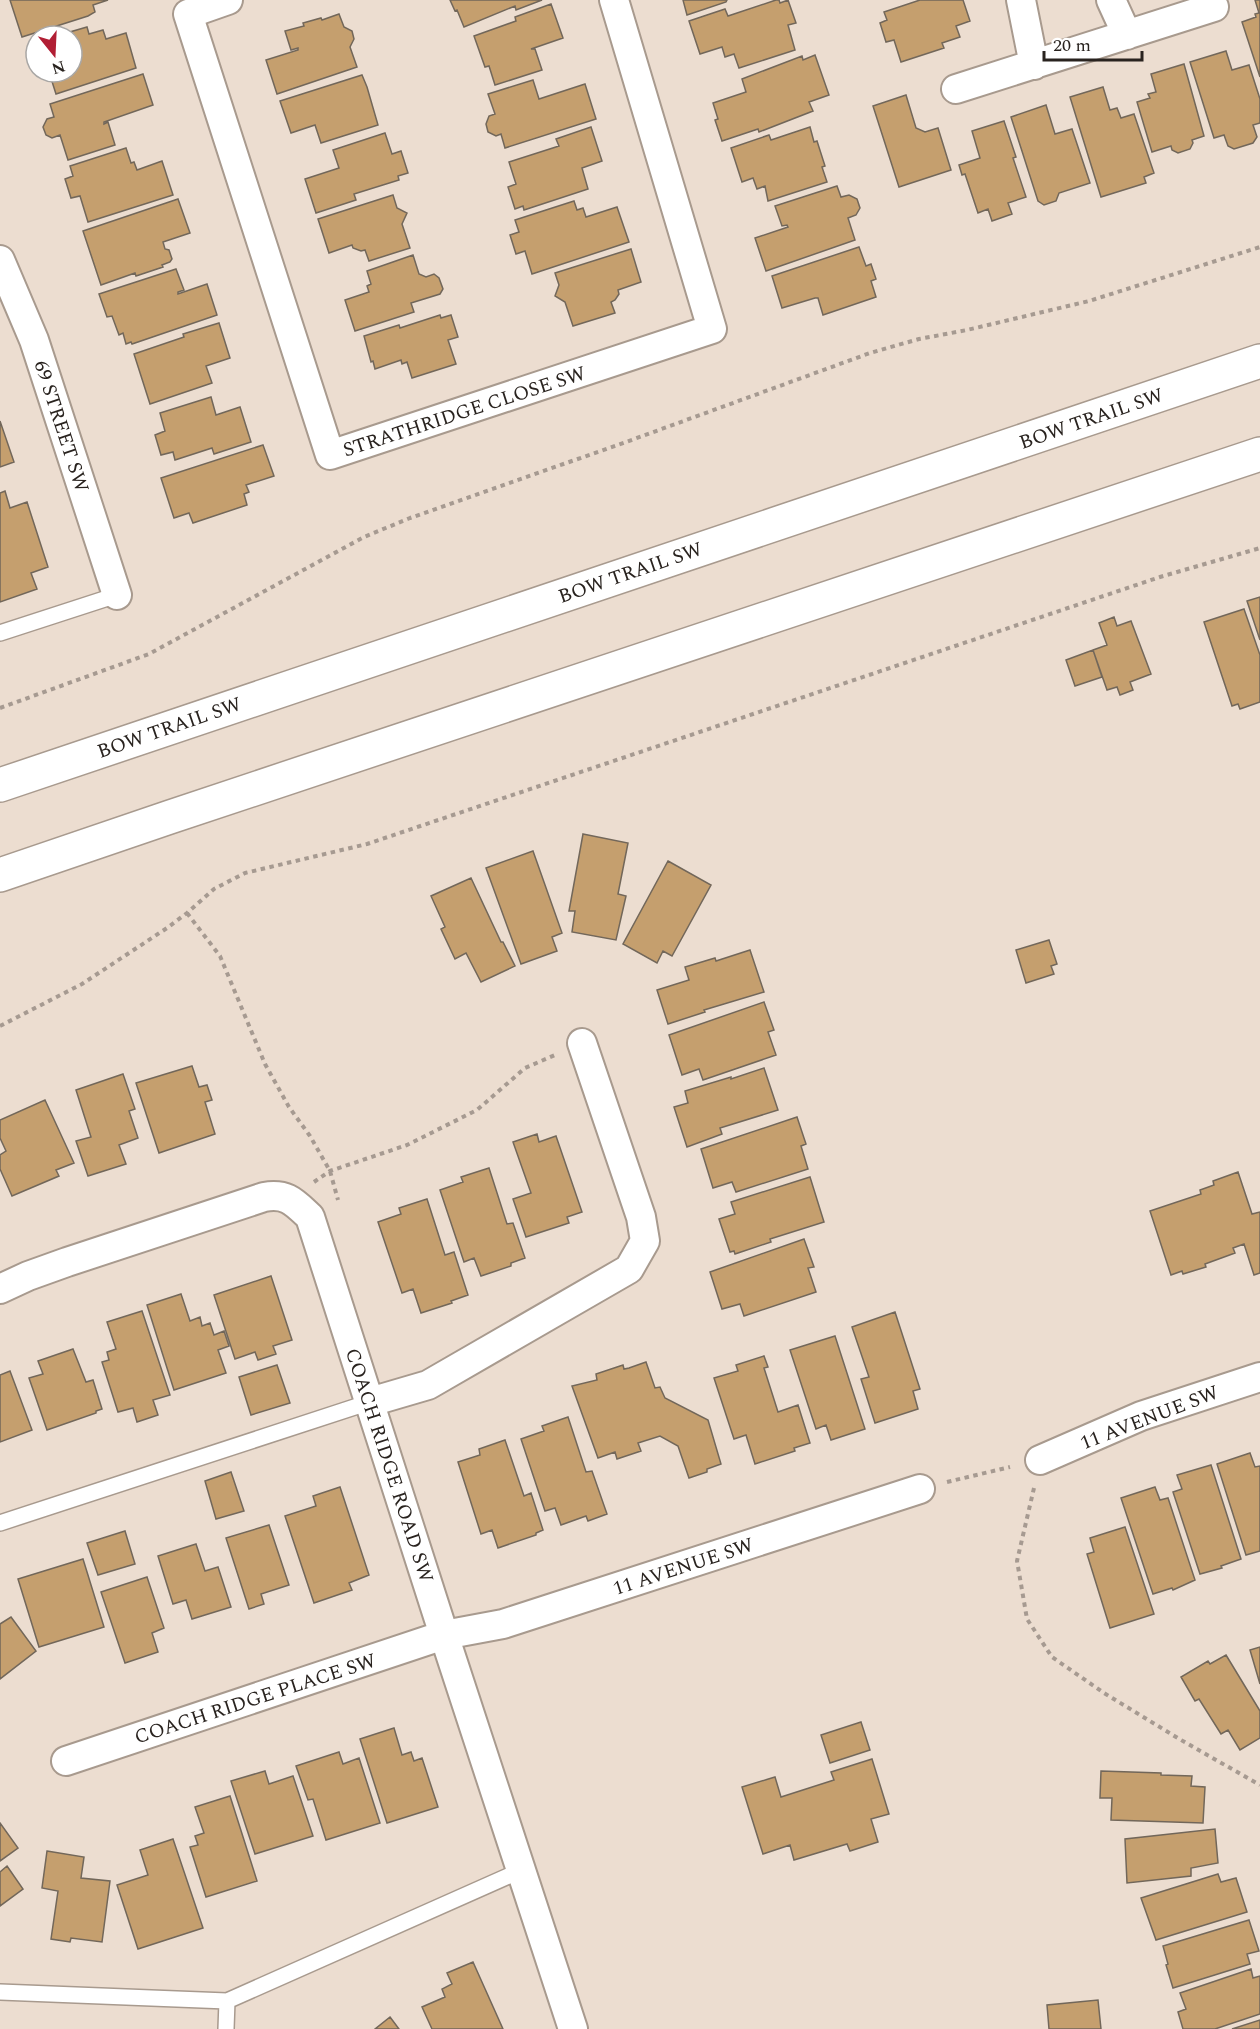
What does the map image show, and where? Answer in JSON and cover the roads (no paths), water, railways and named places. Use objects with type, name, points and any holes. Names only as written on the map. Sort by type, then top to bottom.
[{"type":"main road","name":"BOW TRAIL SW","points":[[0,785],[1260,361]]},
{"type":"main road","points":[[0,875],[1260,454]]},
{"type":"street","name":"STRATHRIDGE CLOSE SW","points":[[228,0],[186,7],[330,455],[712,329],[614,0]]},
{"type":"street","points":[[1022,0],[1034,65]]},
{"type":"street","points":[[1111,0],[1127,35]]},
{"type":"street","points":[[956,89],[1214,7]]},
{"type":"street","name":"69 STREET SW","points":[[0,260],[34,340],[117,595]]},
{"type":"street","points":[[370,1402],[428,1385],[629,1269],[645,1241],[641,1217],[582,1043]]},
{"type":"street","name":"COACH RIDGE ROAD SW","points":[[0,1289],[67,1262],[264,1197],[277,1195],[289,1198],[310,1217],[573,2029]]},
{"type":"street","name":"11 AVENUE SW","points":[[1040,1460],[1141,1416],[1260,1377]]},
{"type":"street","name":"11 AVENUE SW","points":[[444,1635],[503,1624],[920,1489]]},
{"type":"street","name":"COACH RIDGE PLACE SW","points":[[66,1761],[444,1635]]},
{"type":"lane","points":[[0,633],[117,595]]},
{"type":"lane","points":[[0,1523],[370,1402]]},
{"type":"lane","points":[[0,1992],[227,2001],[522,1870]]},
{"type":"lane","points":[[226,2029],[227,2001]]}]
